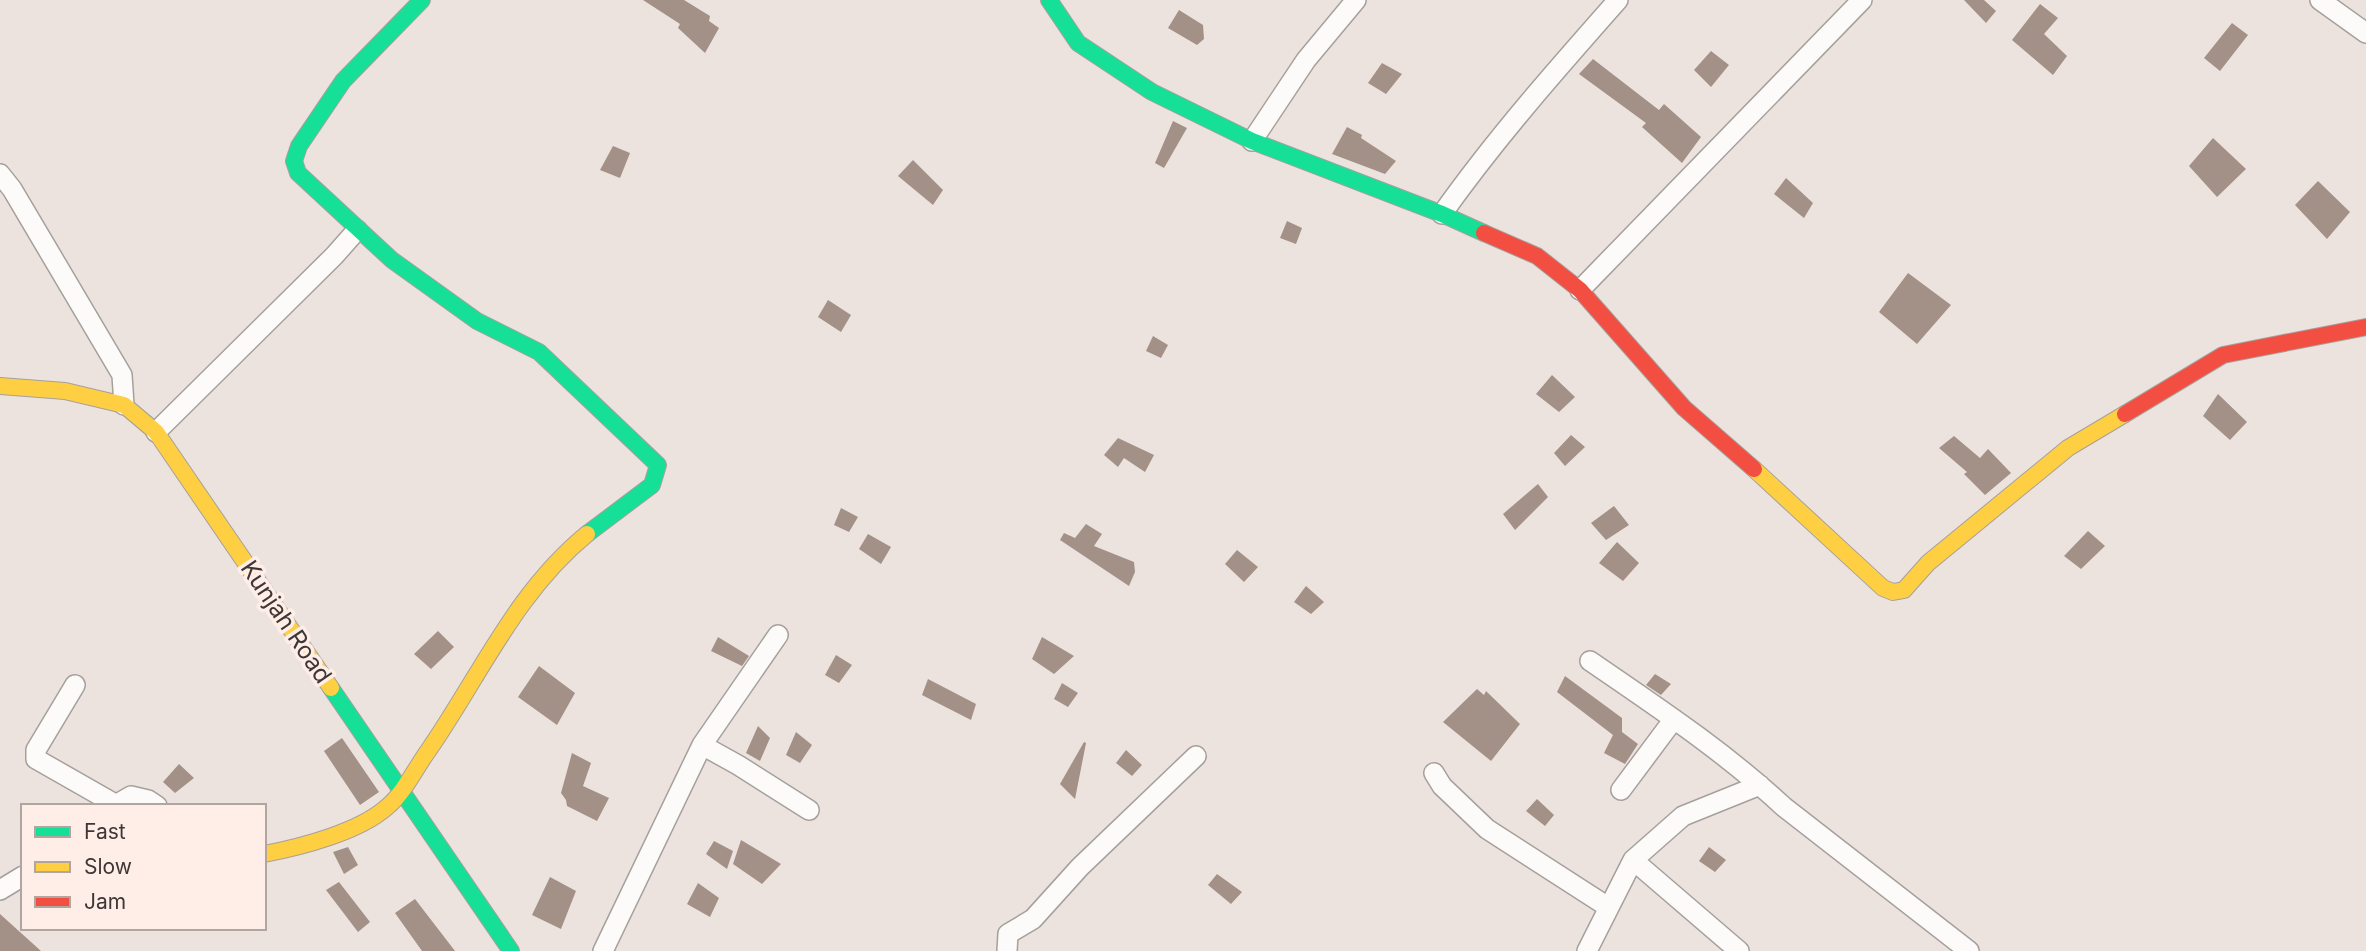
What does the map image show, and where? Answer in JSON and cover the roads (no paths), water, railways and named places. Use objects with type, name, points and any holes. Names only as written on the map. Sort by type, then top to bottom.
[{"type":"street","points":[[266,854],[280,852],[363,822],[388,807],[442,733],[496,639],[539,579],[585,536],[652,485],[658,466],[539,352],[477,321],[392,260],[298,173],[294,161],[299,146],[343,81],[422,0]]},
{"type":"street","points":[[1049,0],[1078,43],[1152,92],[1252,141],[1442,214],[1537,256],[1580,290],[1684,408],[1777,489],[1883,588],[1893,593],[1904,590],[1928,563],[2068,448],[2223,355],[2366,327]]},
{"type":"street","points":[[1252,141],[1306,60],[1356,0]]},
{"type":"street","points":[[1442,214],[1545,82],[1618,0]]},
{"type":"street","points":[[1580,290],[1862,0]]},
{"type":"street","points":[[2320,0],[2366,33]]},
{"type":"street","points":[[3,177],[122,375],[124,405]]},
{"type":"street","points":[[156,432],[358,230]]},
{"type":"street","name":"Kunjah Road","points":[[0,386],[65,391],[124,405],[156,432],[511,951]]},
{"type":"street","points":[[603,951],[702,745],[778,635]]},
{"type":"street","points":[[1590,661],[1674,719],[1969,951]]},
{"type":"street","points":[[75,685],[36,750],[36,759],[113,804]]},
{"type":"street","points":[[1621,790],[1674,719]]},
{"type":"street","points":[[702,745],[809,810]]},
{"type":"street","points":[[1007,951],[1008,934],[1033,919],[1080,867],[1196,756]]},
{"type":"street","points":[[1434,773],[1442,786],[1487,829],[1608,908]]},
{"type":"street","points":[[1587,951],[1633,860],[1683,816],[1760,785]]},
{"type":"street","points":[[117,804],[131,796],[154,804]]},
{"type":"street","points":[[1633,860],[1738,951]]},
{"type":"street","points":[[0,890],[21,877]]}]
